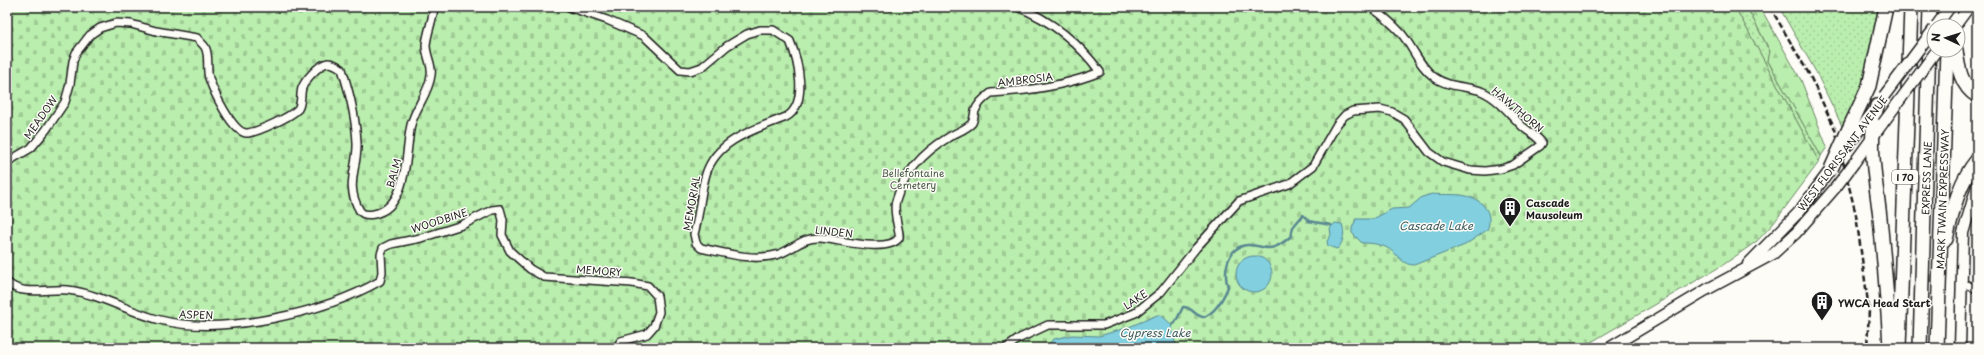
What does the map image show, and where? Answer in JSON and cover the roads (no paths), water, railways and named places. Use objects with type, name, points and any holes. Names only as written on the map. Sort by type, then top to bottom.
[{"type":"highway","points":[[1831,169],[1847,140],[1869,86],[1886,7]]},
{"type":"highway","name":"I 70","points":[[1899,348],[1911,7]]},
{"type":"highway","name":"EXPRESS LANE","points":[[1920,348],[1930,7]]},
{"type":"highway","points":[[1948,18],[1949,7]]},
{"type":"highway","points":[[1949,7],[1952,18]]},
{"type":"highway","name":"MARK TWAIN EXPRESSWAY","points":[[1937,348],[1947,58]]},
{"type":"highway","points":[[1957,58],[1960,75],[1965,85],[1977,96]]},
{"type":"highway","points":[[1881,101],[1873,120],[1872,139],[1886,278],[1890,348]]},
{"type":"highway","points":[[1940,264],[1955,202],[1965,176],[1977,160]]},
{"type":"main road","points":[[1941,18],[1949,7]]},
{"type":"main road","points":[[1960,18],[1969,7]]},
{"type":"main road","name":"WEST FLORISSANT AVENUE","points":[[1847,140],[1881,101],[1926,40]]},
{"type":"main road","name":"WEST FLORISSANT AVENUE","points":[[1609,348],[1773,254],[1796,233],[1836,187],[1931,58]]},
{"type":"main road","name":"WEST FLORISSANT AVENUE","points":[[1741,271],[1798,213],[1831,169]]},
{"type":"main road","points":[[1960,348],[1963,233],[1977,186]]},
{"type":"street","name":"BALM","points":[[300,96],[306,82],[323,65],[328,63],[336,65],[342,69],[354,113],[357,145],[352,177],[353,194],[361,212],[365,215],[376,214],[388,208],[397,196],[402,182],[411,125],[429,87],[432,73],[427,56],[426,45],[433,19],[434,7]]},
{"type":"street","name":"MEMORIAL","points":[[569,7],[606,20],[644,36],[680,70],[690,71],[702,67],[727,46],[746,34],[773,30],[781,33],[790,41],[799,69],[796,108],[786,117],[737,138],[719,151],[710,164],[706,174],[694,234],[696,243]]},
{"type":"street","name":"AMBROSIA","points":[[900,235],[894,212],[895,201],[906,176],[916,163],[937,144],[972,123],[976,109],[986,97],[991,93],[1031,90],[1059,85],[1100,72],[1078,46],[1060,32],[1018,7]]},
{"type":"street","name":"HAWTHORN","points":[[1239,200],[1274,190],[1302,176],[1313,166],[1337,124],[1345,115],[1353,111],[1373,109],[1392,112],[1404,119],[1413,129],[1419,140],[1443,162],[1470,170],[1501,170],[1513,165],[1540,146],[1542,142],[1492,97],[1481,92],[1436,79],[1424,67],[1402,34],[1371,7]]},
{"type":"street","name":"MEADOW","points":[[7,162],[31,148],[65,102],[70,84],[73,61],[81,46],[100,28],[116,23],[131,24],[156,31],[197,38],[205,48],[208,76],[220,104],[231,121],[242,132],[248,133],[287,117],[298,108],[300,96]]},
{"type":"street","name":"LAKE","points":[[1006,348],[1020,338],[1048,325],[1104,325],[1135,313],[1161,292],[1196,248],[1239,200]]},
{"type":"street","name":"WOODBINE","points":[[380,281],[382,272],[381,254],[383,248],[391,244],[421,238],[462,225],[492,210],[500,209]]},
{"type":"street","name":"MEMORY","points":[[500,209],[503,220],[502,235],[510,250],[530,269],[544,277],[632,283],[648,286],[657,296],[659,312],[654,326],[647,334],[621,341],[616,348]]},
{"type":"street","name":"LINDEN","points":[[696,243],[701,248],[724,253],[766,257],[779,254],[802,240],[812,237],[882,245],[892,244],[899,239],[900,235]]},
{"type":"street","name":"ASPEN","points":[[9,284],[25,290],[68,290],[93,296],[159,320],[198,326],[231,324],[306,310],[355,293],[380,281]]},
{"type":"street","points":[[1962,283],[1977,289]]},
{"type":"water","name":"Cascade Lake","points":[[1432,194],[1461,195],[1475,199],[1481,203],[1487,211],[1489,225],[1487,230],[1465,245],[1414,265],[1400,259],[1386,247],[1362,243],[1352,233],[1352,228],[1356,219],[1373,219],[1392,209],[1409,208],[1422,197]]},
{"type":"water","points":[[1335,223],[1342,224],[1343,230],[1342,241],[1337,249],[1328,246],[1327,241],[1331,235],[1330,228]]},
{"type":"water","points":[[1258,256],[1267,261],[1271,267],[1271,281],[1267,287],[1258,292],[1250,292],[1241,287],[1237,281],[1236,270],[1241,261],[1247,257]]},
{"type":"water","name":"Cypress Lake","points":[[1157,315],[1161,315],[1172,325],[1172,332],[1177,348],[1043,348],[1054,339],[1072,335],[1099,336],[1129,327]]},
{"type":"waterway","points":[[1172,325],[1175,323],[1183,307],[1186,307],[1201,317],[1208,315],[1216,308],[1228,287],[1226,274],[1228,261],[1235,250],[1247,245],[1269,248],[1278,246],[1291,236],[1293,227],[1303,215],[1309,221],[1331,225]]},
{"type":"railway","points":[[1770,7],[1809,74],[1835,129],[1856,215],[1869,310],[1867,348]]},
{"type":"place","name":"Cascade Mausoleum","points":[[1510,228]]},
{"type":"place","name":"YWCA Head Start","points":[[1822,322]]},
{"type":"park label","name":"Bellefontaine Cemetery","points":[[913,178]]}]
